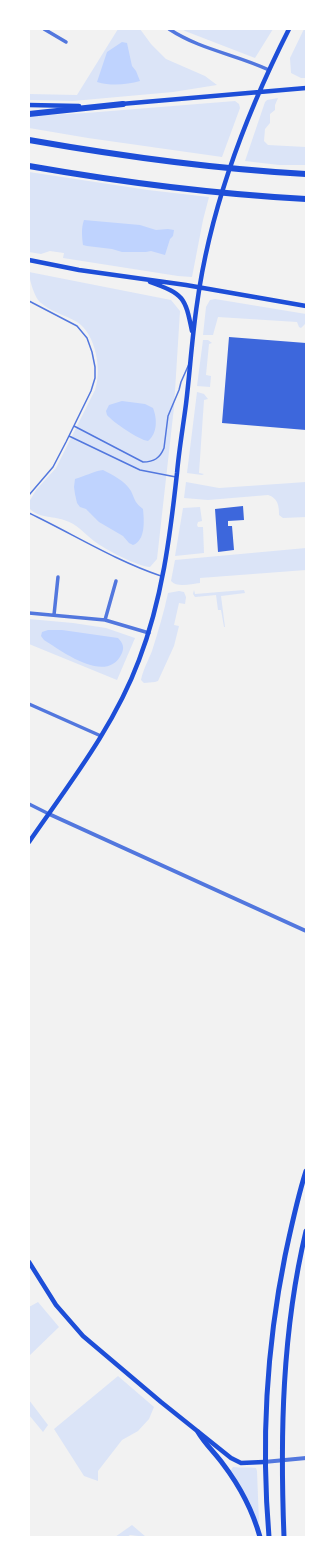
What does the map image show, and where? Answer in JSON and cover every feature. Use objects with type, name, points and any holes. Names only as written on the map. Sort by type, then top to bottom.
[{"type":"highway","points":[[29,114],[123,104]]},
{"type":"highway","points":[[29,140],[161,160],[306,174]]},
{"type":"highway","points":[[29,166],[180,187],[306,199]]},
{"type":"main road","points":[[29,842],[80,770],[123,698],[149,633],[163,576],[174,505],[193,337],[200,287],[210,234],[218,203],[236,147],[259,92],[289,29]]},
{"type":"main road","points":[[29,105],[61,107],[123,104],[306,88]]},
{"type":"main road","points":[[29,260],[79,270],[200,287],[306,306]]},
{"type":"main road","points":[[139,278],[178,293],[186,303],[193,337]]},
{"type":"main road","points":[[269,1537],[264,1462],[266,1387],[274,1317],[289,1236],[306,1171]]},
{"type":"main road","points":[[284,1537],[281,1460],[282,1415],[294,1294],[306,1231]]},
{"type":"main road","points":[[29,1262],[56,1305],[83,1336],[236,1462],[264,1462]]},
{"type":"main road","points":[[198,1432],[204,1443],[231,1475],[243,1496],[260,1537]]},
{"type":"street","points":[[44,29],[66,42]]},
{"type":"street","points":[[169,29],[195,44],[252,62],[269,70]]},
{"type":"street","points":[[54,615],[58,577]]},
{"type":"street","points":[[105,620],[116,581]]},
{"type":"street","points":[[29,613],[105,620],[149,633]]},
{"type":"street","points":[[29,704],[101,736]]},
{"type":"street","points":[[29,804],[306,930]]},
{"type":"street","points":[[264,1462],[306,1458]]},
{"type":"lane","points":[[29,302],[77,326],[87,338],[95,367],[93,385],[69,436],[53,466],[29,495]]},
{"type":"lane","points":[[74,426],[143,462],[156,460],[162,453],[169,412],[180,390],[181,382],[190,363]]},
{"type":"lane","points":[[69,436],[140,470],[176,477]]},
{"type":"lane","points":[[29,513],[134,566],[163,576]]},
{"type":"shaded area","points":[[118,29],[140,29],[151,44],[166,59],[205,76],[217,85],[173,92],[73,101],[29,100],[29,94],[77,95]]},
{"type":"shaded area","points":[[182,29],[273,29],[255,58]]},
{"type":"shaded area","points":[[304,29],[306,29],[306,78],[301,78],[291,73],[290,58]]},
{"type":"shaded area","points":[[278,98],[275,105],[275,110],[270,114],[270,123],[265,129],[264,141],[268,145],[306,147],[306,165],[279,165],[245,161],[265,102],[267,100]]},
{"type":"shaded area","points":[[235,101],[239,104],[240,108],[222,157],[29,128],[29,116]]},
{"type":"shaded area","points":[[29,172],[148,190],[209,197],[192,277],[63,258],[64,253],[50,251],[41,254],[29,252]]},
{"type":"shaded area","points":[[29,272],[171,300],[180,311],[174,407],[157,559],[150,567],[130,561],[105,548],[94,541],[77,526],[69,522],[37,514],[29,508],[29,502],[36,490],[56,468],[95,390],[98,373],[96,353],[89,335],[77,322],[49,309],[39,301],[33,289]]},
{"type":"shaded area","points":[[215,299],[306,314],[306,323],[301,328],[297,322],[218,317],[213,335],[203,335],[206,307],[210,300]]},
{"type":"shaded area","points":[[203,340],[208,340],[212,343],[209,344],[206,375],[211,376],[210,387],[197,386]]},
{"type":"shaded area","points":[[197,392],[204,394],[208,399],[204,400],[199,473],[204,474],[202,475],[187,473]]},
{"type":"shaded area","points":[[186,482],[219,488],[306,482],[306,517],[283,518],[279,515],[276,500],[268,495],[208,500],[184,498]]},
{"type":"shaded area","points":[[200,507],[202,521],[198,522],[197,525],[198,527],[203,527],[204,553],[175,556],[183,508]]},
{"type":"shaded area","points":[[306,548],[306,570],[200,578],[200,583],[184,585],[171,581],[175,560]]},
{"type":"shaded area","points":[[194,590],[195,594],[244,590],[245,593],[221,596],[224,627],[221,610],[218,610],[216,595],[195,597],[193,594]]},
{"type":"shaded area","points":[[179,591],[184,592],[186,597],[185,604],[179,603],[174,625],[179,626],[174,646],[158,681],[144,683],[141,680],[142,676],[152,651],[168,593]]},
{"type":"shaded area","points":[[29,619],[106,628],[135,638],[117,680],[29,644]]},
{"type":"shaded area","points":[[38,1302],[59,1327],[29,1356],[29,1307]]},
{"type":"shaded area","points":[[118,1376],[154,1407],[149,1419],[138,1431],[122,1440],[98,1471],[98,1481],[84,1476],[54,1429]]},
{"type":"shaded area","points":[[29,1400],[48,1425],[43,1432],[29,1415]]},
{"type":"shaded area","points":[[233,1467],[256,1468],[259,1523],[257,1522],[231,1470]]},
{"type":"shaded area","points":[[132,1525],[146,1537],[130,1535],[127,1537],[115,1537]]},
{"type":"water","points":[[122,42],[127,43],[132,66],[140,81],[118,84],[97,82],[107,52]]},
{"type":"water","points":[[84,220],[140,225],[156,230],[174,230],[165,255],[151,251],[122,252],[83,245],[82,229]]},
{"type":"water","points":[[122,401],[145,404],[153,408],[156,425],[154,434],[148,441],[139,438],[126,430],[107,415],[106,411],[109,405]]},
{"type":"water","points":[[103,470],[126,484],[134,499],[143,509],[144,524],[142,534],[140,539],[133,545],[123,536],[99,522],[86,509],[80,507],[77,503],[74,487],[75,479]]},
{"type":"water","points":[[48,630],[62,630],[118,638],[122,644],[123,650],[121,655],[114,663],[105,667],[95,666],[73,658],[44,640],[41,636],[42,632]]},
{"type":"building","points":[[229,337],[306,343],[306,430],[222,423]]},
{"type":"building","points":[[243,506],[244,520],[228,521],[228,526],[232,526],[234,550],[218,552],[215,509]]}]
